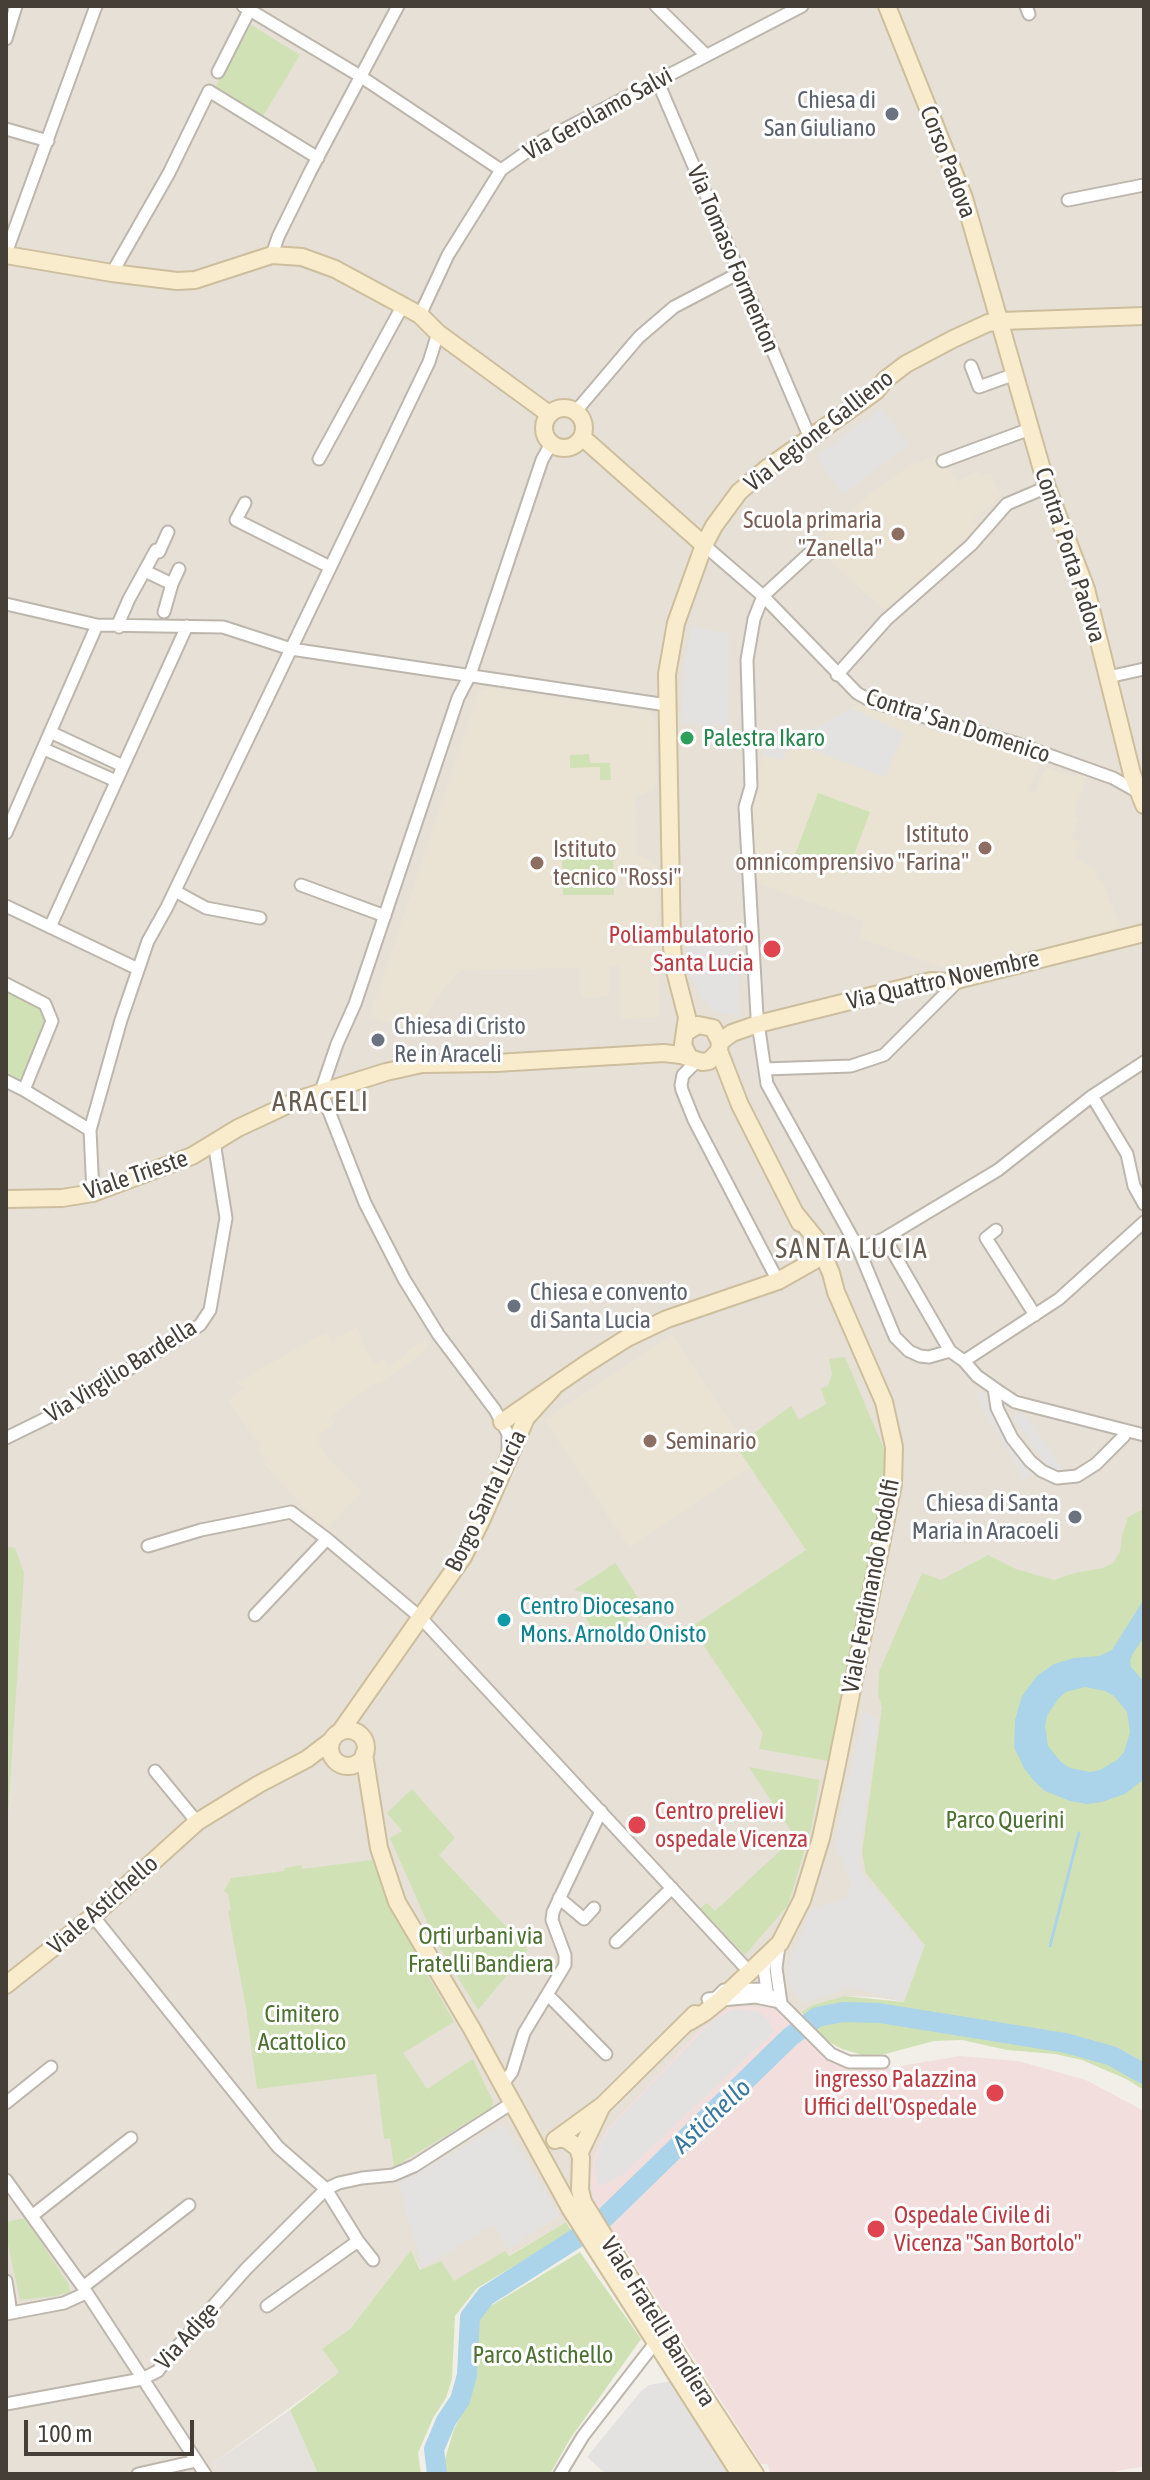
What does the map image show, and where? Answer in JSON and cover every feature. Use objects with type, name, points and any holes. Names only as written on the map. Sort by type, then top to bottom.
[{"type":"main road","name":"Corso Padova","points":[[887,6],[964,198],[1001,321]]},
{"type":"main road","points":[[6,254],[177,281],[195,280],[272,255],[302,257],[335,269],[420,315],[438,333],[549,414]]},
{"type":"main road","name":"Via Legione Gallieno","points":[[684,1036],[687,1015],[672,946],[667,674],[676,623],[714,526],[739,492],[766,469],[876,391],[906,364],[988,323],[1144,316]]},
{"type":"main road","name":"Contra' Porta Padova","points":[[1001,321],[1047,487],[1086,589],[1141,799]]},
{"type":"main road","points":[[565,407],[576,411],[584,426],[582,437],[566,448],[551,444],[543,432],[549,414],[565,407]]},
{"type":"main road","points":[[582,437],[704,545]]},
{"type":"main road","name":"Via Quattro Novembre","points":[[715,1037],[931,981],[949,982],[1144,933]]},
{"type":"main road","name":"Via Legione Gallieno","points":[[676,973],[715,1037],[740,1105]]},
{"type":"main road","points":[[664,1053],[698,1025],[715,1037],[715,1057],[696,1060]]},
{"type":"main road","points":[[684,1036],[684,1049],[719,1077],[740,1105],[836,1292]]},
{"type":"main road","name":"Viale Trieste","points":[[6,1199],[62,1198],[93,1193],[192,1156],[238,1128],[321,1091],[422,1064],[664,1053],[696,1060]]},
{"type":"main road","name":"Viale Ferdinando Rodolfi","points":[[719,1996],[766,1956],[790,1924],[802,1900],[821,1838],[893,1484],[894,1447],[884,1402],[817,1240],[795,1213]]},
{"type":"main road","name":"Borgo Santa Lucia","points":[[336,1736],[463,1557],[508,1462],[510,1427],[553,1388],[627,1338],[667,1319],[778,1281],[817,1259]]},
{"type":"main road","name":"Borgo Santa Lucia","points":[[361,1737],[366,1695]]},
{"type":"main road","points":[[307,1759],[322,1757],[341,1764],[357,1763],[365,1748],[361,1737],[351,1731],[336,1736],[330,1752],[341,1764]]},
{"type":"main road","name":"Viale Astichello","points":[[6,1985],[93,1916],[197,1822],[307,1759],[336,1736]]},
{"type":"main road","name":"Viale Fratelli Bandiera","points":[[364,1754],[379,1848],[397,1902],[472,2029],[546,2165],[755,2474]]},
{"type":"main road","name":"Viale Fratelli Bandiera","points":[[341,1764],[362,1781],[369,1795]]},
{"type":"main road","name":"Viale Ferdinando Rodolfi","points":[[554,2140],[603,2105],[689,2022],[704,2013],[743,1965],[778,1940]]},
{"type":"main road","name":"Viale Ferdinando Rodolfi","points":[[580,2158],[603,2105]]},
{"type":"main road","name":"Viale Fratelli Bandiera","points":[[516,2109],[554,2140],[571,2140],[580,2158],[584,2218]]},
{"type":"main road","points":[[554,2140],[545,2150],[546,2165],[554,2173],[566,2175],[577,2169],[580,2158]]},
{"type":"main road","name":"Viale Fratelli Bandiera","points":[[600,2242],[655,2343],[740,2474]]},
{"type":"street","points":[[6,39],[16,6]]},
{"type":"street","points":[[6,254],[96,6]]},
{"type":"street","points":[[272,255],[278,237],[398,6]]},
{"type":"street","points":[[656,6],[706,55]]},
{"type":"street","name":"Via Gerolamo Salvi","points":[[420,315],[448,255],[501,170],[542,141],[802,6]]},
{"type":"street","points":[[218,72],[248,7],[360,76],[501,170]]},
{"type":"street","name":"Via Tomaso Formenton","points":[[657,80],[810,438]]},
{"type":"street","points":[[112,273],[169,173],[209,91],[318,158]]},
{"type":"street","points":[[6,129],[48,141]]},
{"type":"street","points":[[1068,200],[1144,185]]},
{"type":"street","points":[[576,411],[639,337],[674,307],[739,273]]},
{"type":"street","points":[[319,459],[403,305]]},
{"type":"street","points":[[93,1193],[90,1130],[148,941],[175,891],[429,362],[438,333]]},
{"type":"street","points":[[971,366],[979,387],[1015,374]]},
{"type":"street","points":[[943,461],[1030,429]]},
{"type":"street","points":[[510,1427],[438,1334],[404,1279],[365,1203],[321,1091],[385,916],[458,698],[470,675],[542,460],[551,444]]},
{"type":"street","points":[[837,675],[886,620],[971,545],[1007,504],[1047,487]]},
{"type":"street","points":[[245,503],[236,520],[330,567]]},
{"type":"street","points":[[119,627],[129,599],[168,532]]},
{"type":"street","name":"Contra' San Domenico","points":[[704,545],[763,596],[857,693],[873,702],[1015,743],[1113,778],[1141,799]]},
{"type":"street","points":[[813,550],[763,596],[754,619],[747,660],[751,786],[745,807],[751,887],[750,1026],[767,1084],[778,1108],[859,1250],[895,1337],[909,1351],[920,1356],[929,1357],[950,1351]]},
{"type":"street","points":[[164,612],[179,569]]},
{"type":"street","points":[[145,571],[172,584]]},
{"type":"street","points":[[6,604],[97,625],[223,627],[291,649],[667,705]]},
{"type":"street","points":[[6,833],[97,625]]},
{"type":"street","points":[[50,927],[187,626]]},
{"type":"street","points":[[1108,677],[1144,669]]},
{"type":"street","points":[[50,732],[123,766]]},
{"type":"street","points":[[44,749],[116,781]]},
{"type":"street","points":[[301,885],[385,916]]},
{"type":"street","points":[[175,891],[206,908],[260,918]]},
{"type":"street","points":[[6,906],[138,969]]},
{"type":"street","points":[[765,1069],[851,1066],[884,1055],[960,979]]},
{"type":"street","points":[[931,981],[940,1000]]},
{"type":"street","points":[[6,984],[45,1004],[52,1021],[24,1090]]},
{"type":"street","points":[[696,1060],[683,1075],[682,1090],[694,1120],[778,1281]]},
{"type":"street","points":[[859,1250],[885,1238],[998,1170],[1092,1096],[1144,1062]]},
{"type":"street","points":[[6,1081],[90,1130]]},
{"type":"street","points":[[1092,1096],[1127,1154],[1134,1186],[1144,1204]]},
{"type":"street","name":"Via Virgilio Bardella","points":[[6,1438],[63,1410],[200,1325],[210,1310],[226,1218],[214,1142]]},
{"type":"street","points":[[964,1361],[1059,1299],[1144,1222]]},
{"type":"street","points":[[996,1230],[986,1238],[1035,1315]]},
{"type":"street","points":[[890,1247],[950,1351],[977,1376],[1015,1402],[1144,1435]]},
{"type":"street","points":[[994,1388],[997,1408],[1012,1438],[1030,1461],[1057,1478],[1077,1476],[1096,1464],[1124,1436]]},
{"type":"street","points":[[148,1546],[201,1530],[291,1512],[421,1618],[743,1965]]},
{"type":"street","points":[[255,1615],[327,1539]]},
{"type":"street","points":[[155,1771],[197,1822]]},
{"type":"street","points":[[502,2085],[512,2072],[524,2033],[565,1965],[563,1946],[552,1920],[553,1912],[601,1811]]},
{"type":"street","points":[[616,1942],[672,1888]]},
{"type":"street","points":[[559,1898],[584,1919],[594,1908]]},
{"type":"street","points":[[93,1916],[278,2147],[326,2189],[373,2260]]},
{"type":"street","points":[[778,1940],[776,1968],[781,2004]]},
{"type":"street","points":[[766,1956],[767,1991]]},
{"type":"street","points":[[719,1996],[760,1988],[793,2015],[831,2054],[849,2062],[883,2062]]},
{"type":"street","points":[[548,1995],[606,2054]]},
{"type":"street","points":[[719,1996],[756,1997],[781,2004]]},
{"type":"street","points":[[6,2103],[51,2067]]},
{"type":"street","name":"Via Adige","points":[[6,2404],[142,2379],[158,2371],[246,2269],[326,2189],[362,2178],[393,2175],[516,2109]]},
{"type":"street","points":[[33,2215],[131,2138]]},
{"type":"street","points":[[6,2180],[85,2290],[205,2474]]},
{"type":"street","points":[[6,2281],[8,2313],[64,2303],[85,2290],[189,2205]]},
{"type":"street","points":[[267,2306],[358,2241]]},
{"type":"street","points":[[560,2474],[583,2436],[655,2343]]},
{"type":"street","points":[[138,2474],[196,2461]]},
{"type":"shaded area","points":[[6,6],[1144,6],[1144,2055],[1075,2029],[874,1997],[844,1996],[814,2005],[782,2029],[589,2216],[566,2222],[508,2256],[505,2252],[453,2282],[421,2270],[411,2250],[350,2329],[323,2349],[339,2372],[213,2463],[220,2474],[6,2474]]},
{"type":"shaded area","points":[[881,408],[909,445],[843,495],[815,457]]},
{"type":"shaded area","name":"Scuola primaria \"Zanella\"","points":[[937,454],[958,482],[978,471],[981,477],[991,475],[1001,496],[972,521],[978,528],[886,612],[812,545],[870,494],[915,461],[918,464]]},
{"type":"shaded area","points":[[691,626],[729,634],[728,726],[681,722],[684,668]]},
{"type":"shaded area","name":"Istituto tecnico \"Rossi\"","points":[[489,688],[649,712],[654,718],[657,783],[653,790],[635,797],[636,854],[657,867],[659,1015],[656,1017],[620,1019],[619,966],[609,967],[609,996],[581,998],[579,968],[460,970],[433,1003],[417,1032],[370,1016],[479,692]]},
{"type":"shaded area","name":"Istituto omnicomprensivo \"Farina\"","points":[[860,703],[919,726],[987,744],[1039,764],[1028,791],[1034,794],[1046,767],[1075,778],[1077,773],[1086,777],[1073,816],[1079,819],[1071,838],[1080,842],[1075,858],[1098,870],[1095,876],[1105,884],[1121,926],[1069,942],[948,969],[859,938],[864,921],[754,882],[750,809],[766,731],[813,729]]},
{"type":"shaded area","points":[[852,708],[904,733],[885,777],[809,749],[787,749],[783,760],[763,756],[766,731],[813,729]]},
{"type":"shaded area","points":[[737,942],[739,1016],[715,1012],[701,997],[688,968],[687,945]]},
{"type":"shaded area","points":[[357,1327],[375,1364],[383,1358],[388,1366],[425,1341],[428,1345],[408,1364],[378,1385],[376,1382],[331,1416],[334,1424],[318,1435],[318,1444],[362,1492],[327,1529],[311,1516],[263,1463],[267,1463],[256,1449],[260,1446],[228,1400],[245,1387],[235,1384],[262,1368],[327,1332],[332,1340]]},
{"type":"shaded area","name":"Seminario","points":[[673,1334],[757,1462],[629,1548],[544,1420]]},
{"type":"shaded area","points":[[983,1390],[1032,1475],[1024,1479],[975,1395]]},
{"type":"shaded area","points":[[1022,1411],[1062,1468],[1053,1475],[1013,1417]]},
{"type":"shaded area","points":[[864,1711],[878,1719],[859,1859],[862,1873],[924,1946],[904,2001],[851,1988],[803,2003],[787,1977],[811,1908],[841,1900],[850,1888],[849,1877],[834,1844]]},
{"type":"shaded area","name":"Ospedale Civile di Vicenza \"San Bortolo\"","points":[[728,2008],[772,2008],[791,2022],[827,2058],[852,2068],[883,2069],[960,2056],[1018,2061],[1086,2080],[1144,2111],[1144,2467],[1107,2474],[771,2474],[767,2464],[761,2464],[622,2244],[615,2240],[597,2209],[591,2180],[594,2156],[607,2129],[702,2028]]},
{"type":"shaded area","points":[[734,2009],[757,2011],[768,2019],[774,2032],[622,2175],[599,2187],[594,2167],[609,2129],[712,2021]]},
{"type":"shaded area","points":[[503,2125],[560,2215],[508,2249],[493,2225],[422,2268],[398,2183]]},
{"type":"shaded area","points":[[672,2381],[733,2474],[606,2474],[587,2457],[641,2391],[649,2385]]},
{"type":"shaded area","points":[[290,2410],[318,2474],[220,2474],[213,2463]]},
{"type":"green space","points":[[251,25],[300,55],[263,116],[215,87]]},
{"type":"green space","points":[[589,754],[590,763],[610,763],[611,780],[600,780],[600,767],[570,768],[570,755]]},
{"type":"green space","points":[[818,793],[870,812],[847,874],[795,855]]},
{"type":"green space","points":[[613,855],[614,895],[563,895],[562,856]]},
{"type":"green space","points":[[6,984],[45,1004],[52,1021],[24,1090],[6,1081]]},
{"type":"green space","points":[[845,1357],[889,1461],[828,1761],[759,1749],[763,1733],[691,1627],[806,1550],[736,1446],[791,1406],[799,1420],[826,1404],[821,1388],[828,1386],[832,1374],[829,1359]]},
{"type":"green space","name":"Parco Querini","points":[[1144,1509],[1144,2090],[1082,2060],[1055,2054],[1007,2050],[962,2040],[934,2041],[885,2054],[863,2055],[826,2040],[801,2012],[844,1996],[904,2002],[925,1945],[866,1873],[862,1853],[882,1707],[878,1694],[879,1672],[922,1573],[941,1580],[988,1555],[1016,1569],[1054,1580],[1103,1568],[1113,1563],[1120,1552],[1128,1517]]},
{"type":"green space","points":[[6,1547],[15,1548],[24,1573],[6,1846]]},
{"type":"green space","points":[[615,1563],[648,1613],[639,1619],[630,1605],[574,1590]]},
{"type":"green space","points":[[588,1600],[624,1610],[633,1624],[602,1643],[579,1607]]},
{"type":"green space","points":[[749,1767],[820,1780],[811,1829],[788,1905],[745,1955],[700,1908],[707,1903],[715,1911],[795,1837]]},
{"type":"green space","name":"Orti urbani via Fratelli Bandiera","points":[[412,1789],[455,1838],[439,1855],[528,1950],[478,2010],[435,1940],[390,1838],[402,1831],[387,1813]]},
{"type":"green space","name":"Cimitero Acattolico","points":[[372,1860],[390,1907],[454,2022],[403,2053],[427,2089],[473,2059],[493,2102],[491,2108],[394,2167],[390,2138],[384,2139],[376,2074],[257,2089],[228,1911],[231,1910],[228,1894],[224,1891],[231,1878],[284,1871],[285,1868],[302,1865],[302,1869]]},
{"type":"green space","points":[[25,2218],[69,2285],[70,2292],[20,2300],[6,2222]]},
{"type":"green space","points":[[566,2222],[572,2232],[477,2288],[455,2316],[452,2379],[446,2398],[433,2418],[418,2453],[421,2474],[318,2474],[290,2410],[339,2372],[322,2349],[350,2329],[411,2250],[420,2270],[441,2261],[454,2281],[505,2251],[509,2256]]},
{"type":"green space","name":"Parco Astichello","points":[[580,2252],[641,2339],[570,2439],[550,2474],[444,2474],[443,2466],[454,2429],[471,2398],[473,2330],[479,2313]]},
{"type":"water","points":[[1144,1599],[1144,1637],[1130,1661],[1131,1667],[1144,1682],[1144,1779],[1125,1794],[1102,1802],[1087,1804],[1070,1801],[1045,1791],[1024,1768],[1014,1747],[1015,1720],[1022,1696],[1037,1676],[1054,1664],[1074,1658],[1099,1656],[1112,1650]],"holes":[[[1085,1687],[1114,1696],[1127,1712],[1130,1732],[1124,1752],[1100,1770],[1090,1772],[1070,1768],[1048,1746],[1047,1716],[1066,1692]]]},
{"type":"waterway","points":[[1050,1946],[1079,1833]]},
{"type":"waterway","name":"Astichello","points":[[437,2474],[434,2449],[446,2421],[460,2400],[467,2375],[470,2317],[486,2296],[597,2225],[790,2037],[817,2017],[843,2012],[879,2013],[1066,2043],[1112,2056],[1144,2074]]},
{"type":"place","name":"Chiesa di San Giuliano","points":[[892,114]]},
{"type":"place","name":"Scuola primaria \"Zanella\"","points":[[898,534]]},
{"type":"place","name":"Palestra Ikaro","points":[[687,738]]},
{"type":"place","name":"Istituto omnicomprensivo \"Farina\"","points":[[985,848]]},
{"type":"place","name":"Istituto tecnico \"Rossi\"","points":[[537,863]]},
{"type":"place","name":"Poliambulatorio Santa Lucia","points":[[772,949]]},
{"type":"place","name":"Chiesa di Cristo Re in Araceli","points":[[378,1040]]},
{"type":"place","name":"Chiesa e convento di Santa Lucia","points":[[514,1306]]},
{"type":"place","name":"Seminario","points":[[650,1441]]},
{"type":"place","name":"Chiesa di Santa Maria in Aracoeli","points":[[1075,1517]]},
{"type":"place","name":"Centro Diocesano Mons. Arnoldo Onisto","points":[[504,1620]]},
{"type":"place","name":"Centro prelievi ospedale Vicenza","points":[[637,1825]]},
{"type":"place","name":"ingresso Palazzina Uffici dell'Ospedale","points":[[995,2093]]},
{"type":"place","name":"Ospedale Civile di Vicenza \"San Bortolo\"","points":[[876,2229]]},
{"type":"district","name":"ARACELI","points":[[321,1102]]},
{"type":"district","name":"SANTA LUCIA","points":[[852,1249]]}]
